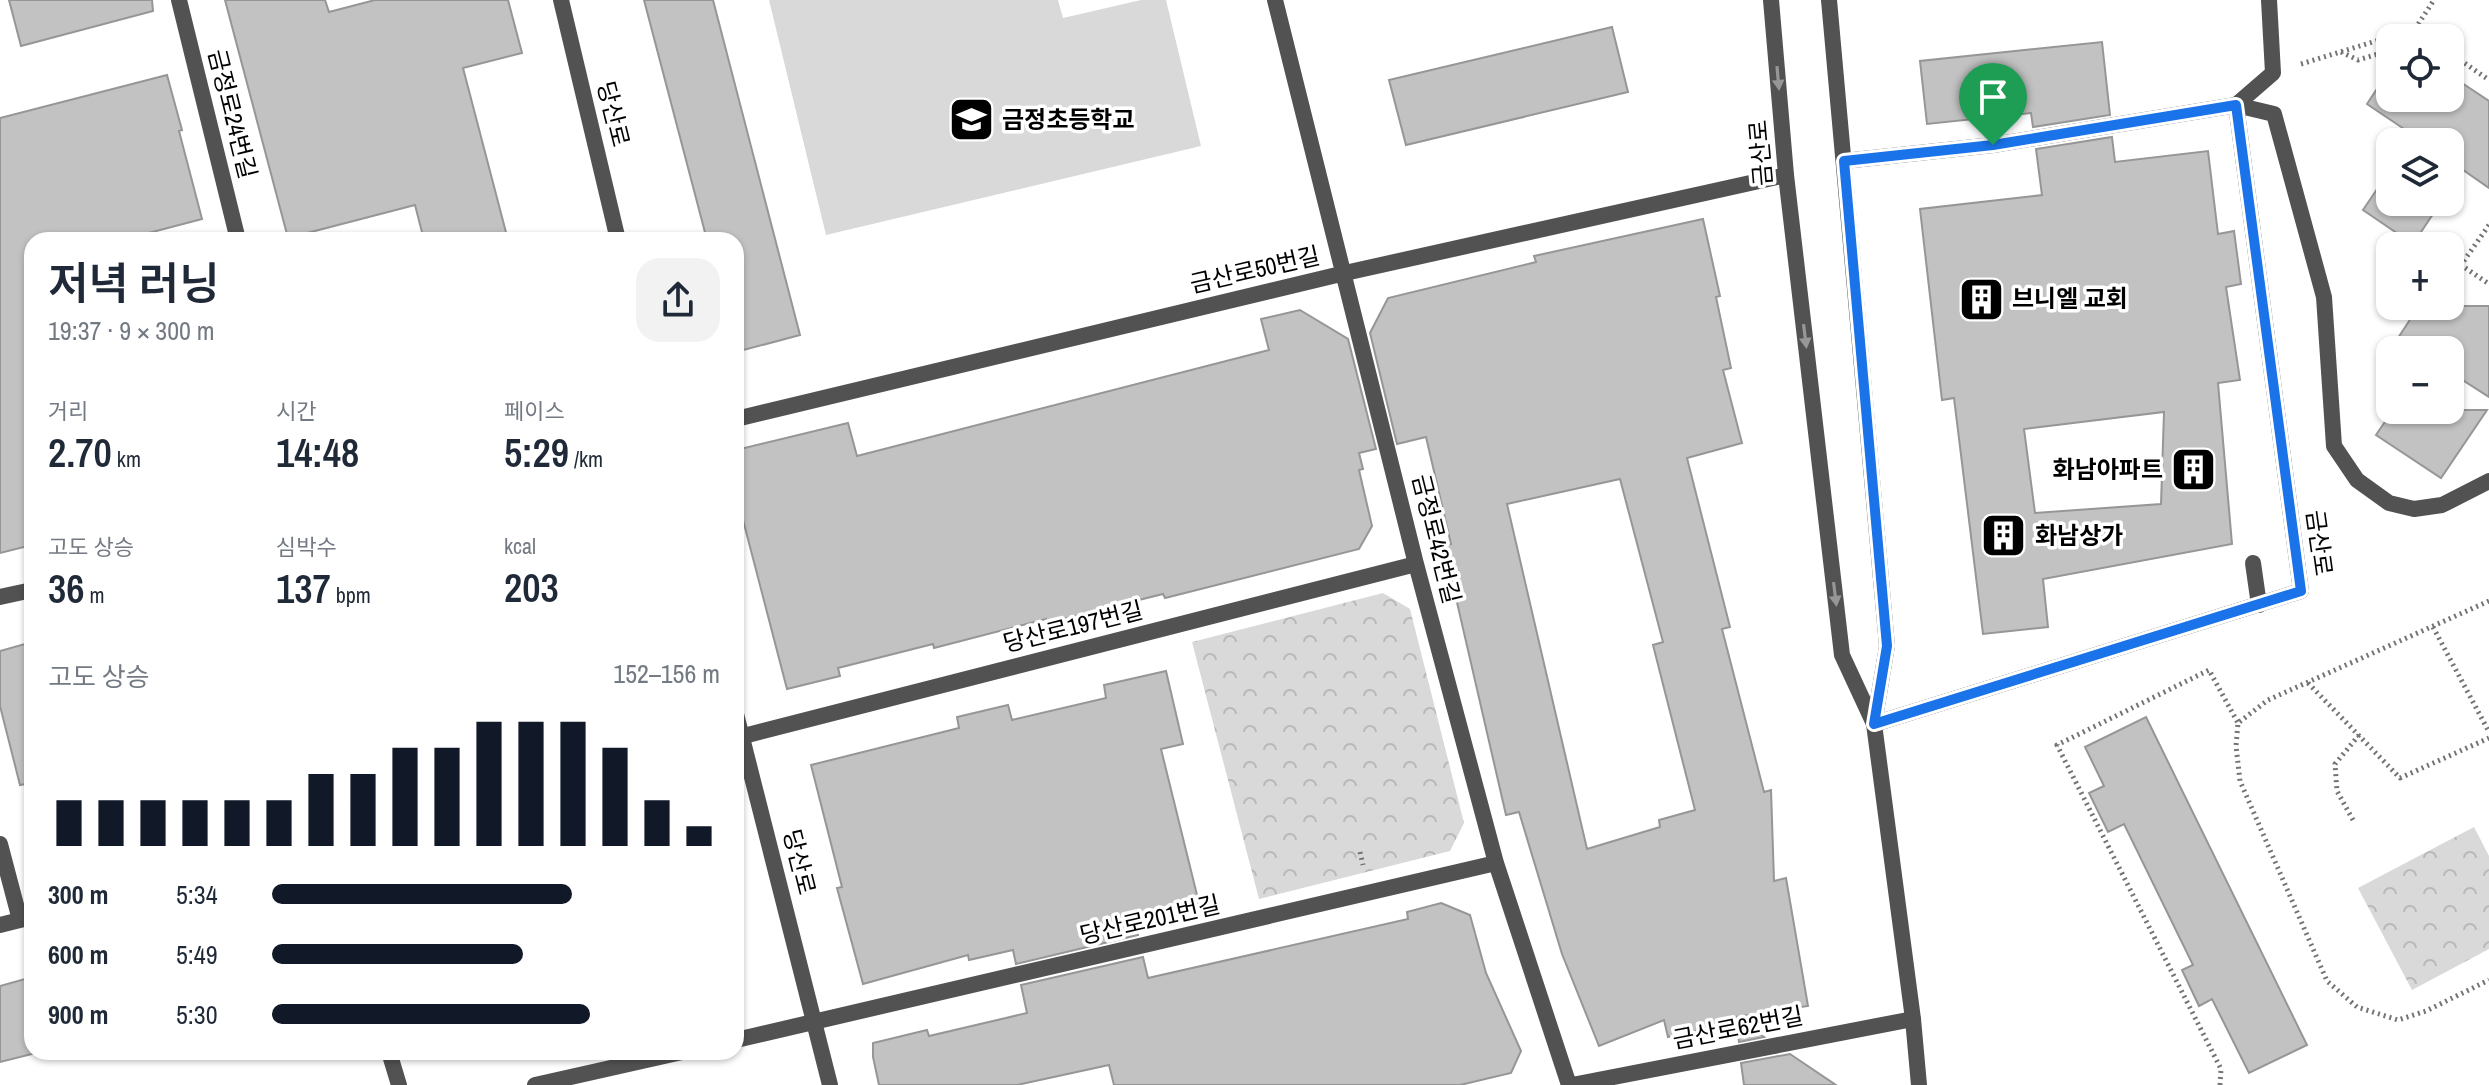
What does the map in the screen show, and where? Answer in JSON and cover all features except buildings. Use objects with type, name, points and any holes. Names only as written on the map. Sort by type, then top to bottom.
[{"type":"street","name":"금정로24번길","points":[[179,0],[236,232]]},
{"type":"street","name":"당산로","points":[[561,0],[616,232]]},
{"type":"street","name":"금정로42번길","points":[[1275,0],[1416,564],[1496,863],[1570,1085]]},
{"type":"street","name":"금산로","points":[[1771,0],[1786,175],[1842,655],[1874,724]]},
{"type":"street","name":"금산로","points":[[1829,0],[1887,646],[1874,724],[1919,1085]]},
{"type":"street","points":[[2236,105],[2273,73],[2269,0]]},
{"type":"street","name":"금산로","points":[[1874,724],[2301,591],[2236,105]]},
{"type":"street","points":[[1844,161],[1993,145],[2236,105],[2274,114],[2324,297],[2334,446],[2357,480],[2389,503],[2414,509],[2442,505],[2489,481]]},
{"type":"street","name":"금산로50번길","points":[[744,417],[1345,273],[1786,175]]},
{"type":"street","points":[[2253,563],[2259,605]]},
{"type":"street","name":"당산로197번길","points":[[744,736],[1416,564]]},
{"type":"street","points":[[0,597],[24,592]]},
{"type":"street","name":"당산로","points":[[744,756],[830,1085]]},
{"type":"street","points":[[0,844],[24,912]]},
{"type":"street","name":"당산로201번길","points":[[815,1022],[1496,863]]},
{"type":"street","points":[[0,925],[24,919]]},
{"type":"street","name":"금산로62번길","points":[[1570,1085],[1913,1019]]},
{"type":"street","points":[[744,1038],[815,1022]]},
{"type":"street","points":[[391,1060],[399,1085]]},
{"type":"street","points":[[535,1085],[646,1060]]},
{"type":"path","points":[[2418,24],[2434,0]]},
{"type":"path","points":[[2273,73],[2376,39]]},
{"type":"path","points":[[2340,52],[2358,60],[2376,55]]},
{"type":"path","points":[[2464,63],[2489,80]]},
{"type":"path","points":[[2489,225],[2461,265],[2489,284]]},
{"type":"path","points":[[2238,723],[2268,700],[2489,601]]},
{"type":"path","points":[[2433,627],[2489,732]]},
{"type":"path","points":[[2220,1085],[2221,1069],[2057,745],[2209,670],[2238,723],[2236,746],[2240,781],[2327,981],[2357,1007],[2398,1020],[2426,1011],[2489,980]]},
{"type":"path","points":[[2308,683],[2400,778],[2489,738]]},
{"type":"path","points":[[2353,820],[2337,791],[2335,764],[2359,735]]},
{"type":"green space","points":[[769,0],[1058,0],[1063,18],[1141,0],[1166,0],[1201,146],[826,235]]},
{"type":"green space","points":[[1383,593],[1410,609],[1464,823],[1450,851],[1259,899],[1192,642]]},
{"type":"green space","points":[[2474,827],[2489,856],[2489,949],[2412,990],[2358,888]]},
{"type":"place","name":"금정초등학교","points":[[971,120]]},
{"type":"place","name":"브니엘 교회","points":[[1981,299]]},
{"type":"place","name":"화남아파트","points":[[2194,470]]},
{"type":"place","name":"화남상가","points":[[2004,536]]},
{"type":"route","points":[[2236,105],[2301,591],[1874,724],[1887,646],[1844,161],[1993,145],[2236,105]]}]
